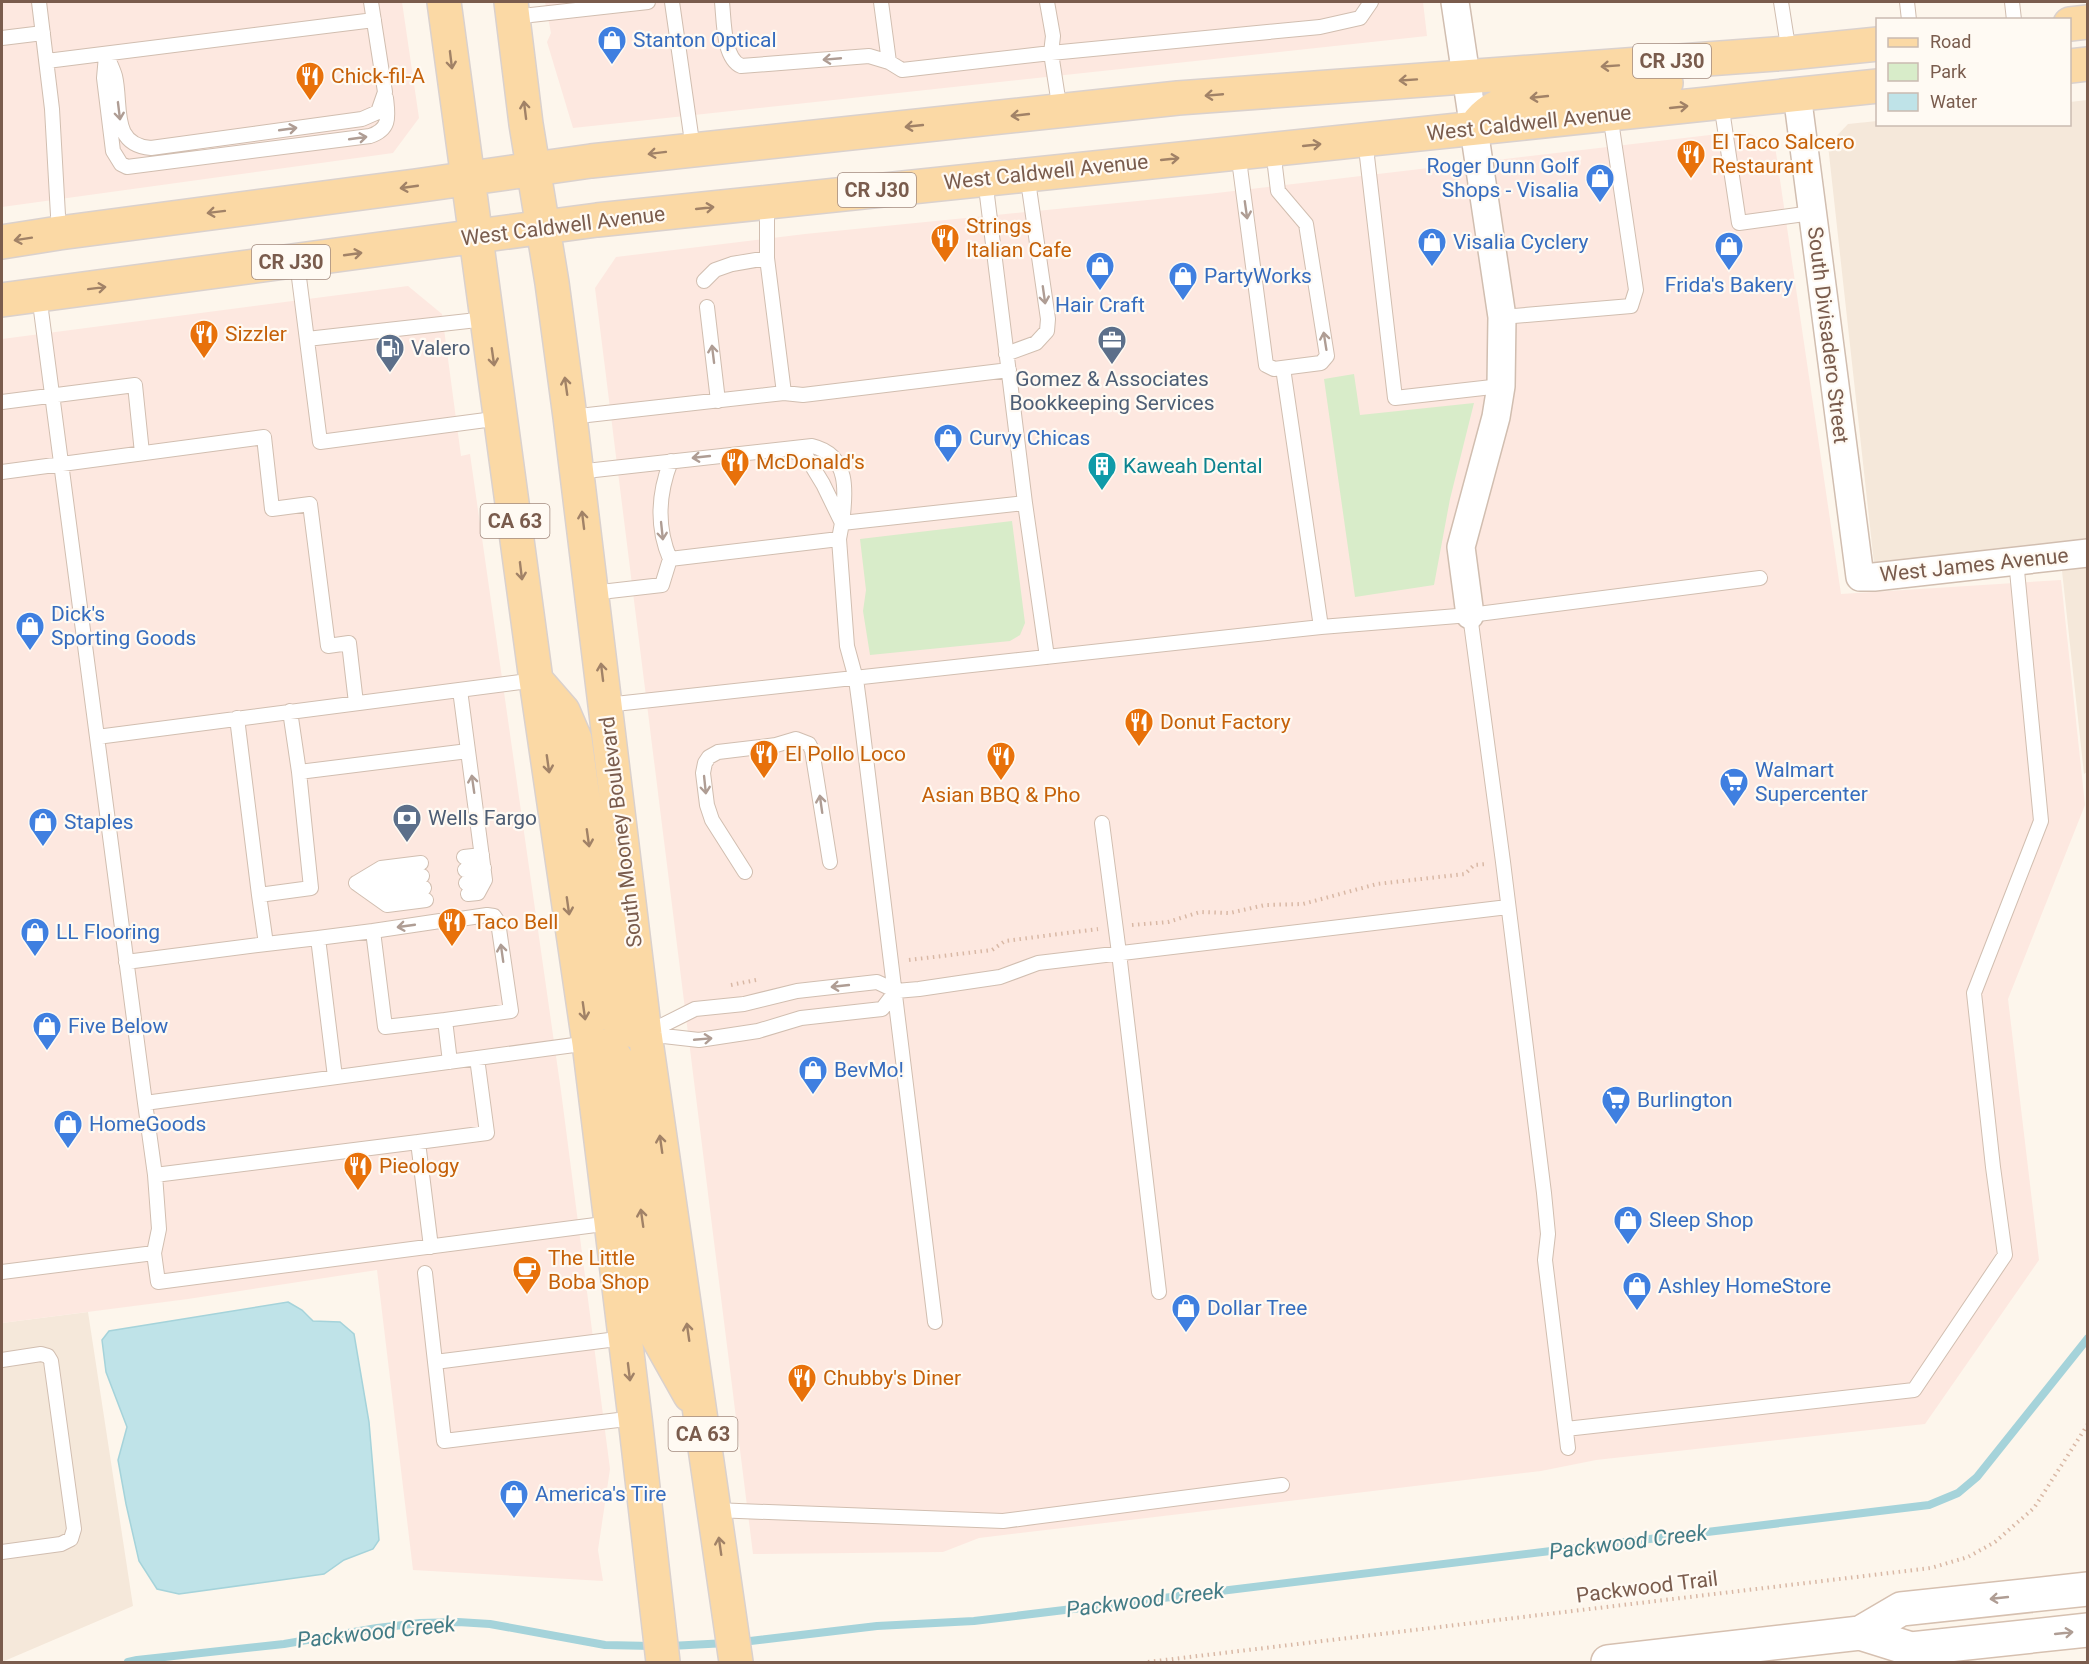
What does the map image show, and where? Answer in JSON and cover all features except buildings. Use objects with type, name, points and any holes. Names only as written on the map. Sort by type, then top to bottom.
[{"type":"main road","name":"CA 63","points":[[444,2],[588,1044],[663,1662]]},
{"type":"main road","name":"South Mooney Boulevard","points":[[512,9],[570,417],[645,1034],[736,1662]]},
{"type":"main road","points":[[2071,24],[2088,22]]},
{"type":"main road","name":"CR J30","points":[[2,242],[534,168],[693,149],[1238,93],[1789,53],[1870,45]]},
{"type":"main road","points":[[1475,128],[1482,117],[1513,100],[1840,65],[1870,45]]},
{"type":"main road","points":[[2071,66],[2088,64]]},
{"type":"main road","name":"West Caldwell Avenue","points":[[2,300],[297,262],[542,227],[767,201],[1876,86]]},
{"type":"main road","points":[[536,680],[563,711],[575,739],[612,1011],[616,1019],[626,1028],[645,1034]]},
{"type":"main road","points":[[588,1044],[604,1046],[611,1051],[620,1066],[658,1338],[700,1414]]},
{"type":"street","points":[[1455,2],[1502,317],[1501,386],[1496,417],[1461,547],[1470,615]]},
{"type":"street","name":"South Divisadero Street","points":[[1797,94],[1860,577]]},
{"type":"street","name":"West James Avenue","points":[[1860,577],[2088,553]]},
{"type":"street","points":[[1615,1662],[1860,1633],[1901,1609],[2088,1589]]},
{"type":"street","points":[[1860,1633],[1911,1649],[1965,1648],[2088,1630]]},
{"type":"lane","points":[[39,2],[52,109],[59,233]]},
{"type":"lane","points":[[106,54],[104,78],[113,151],[121,164],[127,167],[370,136],[380,133],[387,118],[371,2]]},
{"type":"lane","points":[[512,9],[648,2]]},
{"type":"lane","points":[[672,2],[693,149]]},
{"type":"lane","points":[[722,2],[728,53],[733,63],[741,66],[869,56],[889,62],[902,70],[1320,27],[1360,18],[1371,2]]},
{"type":"lane","points":[[881,2],[889,62]]},
{"type":"lane","points":[[1047,2],[1053,36],[1051,53],[1060,111]]},
{"type":"lane","points":[[1781,2],[1789,53]]},
{"type":"lane","points":[[1907,2],[1909,18]]},
{"type":"lane","points":[[2012,2],[2014,18]]},
{"type":"lane","points":[[47,61],[374,20]]},
{"type":"lane","points":[[2,38],[43,33]]},
{"type":"lane","points":[[106,54],[115,76],[122,130],[131,143],[140,147],[151,148],[362,119],[378,112],[385,92]]},
{"type":"lane","points":[[1721,103],[1739,223],[1812,213]]},
{"type":"lane","points":[[1502,317],[1631,306],[1636,290],[1610,114]]},
{"type":"lane","points":[[1365,140],[1395,398],[1501,386]]},
{"type":"lane","points":[[1238,152],[1266,365],[1274,369],[1321,363],[1327,356],[1306,224],[1278,191],[1273,149]]},
{"type":"lane","points":[[1006,354],[1036,343],[1047,331],[1048,319],[1027,174]]},
{"type":"lane","points":[[985,179],[1025,503],[1047,657]]},
{"type":"lane","points":[[767,201],[767,258],[784,393]]},
{"type":"lane","points":[[704,281],[715,270],[732,264],[767,258]]},
{"type":"lane","points":[[297,262],[320,442],[501,417]]},
{"type":"lane","points":[[39,295],[155,1175],[159,1229],[154,1253],[158,1282],[611,1223]]},
{"type":"lane","points":[[707,307],[718,400]]},
{"type":"lane","points":[[307,339],[488,319]]},
{"type":"lane","points":[[1283,368],[1321,627]]},
{"type":"lane","points":[[570,417],[784,393],[803,396],[1009,370]]},
{"type":"lane","points":[[2,402],[135,385],[142,453]]},
{"type":"lane","points":[[2,472],[264,437],[272,509],[310,504],[328,646],[349,643],[356,703]]},
{"type":"lane","points":[[577,472],[812,446],[823,448],[832,456],[842,472],[846,493],[839,539],[843,610],[847,646],[856,679],[935,1322]]},
{"type":"lane","points":[[785,449],[806,456],[824,484],[842,523]]},
{"type":"lane","points":[[592,593],[662,585],[670,559],[663,543],[659,505],[663,482],[671,461]]},
{"type":"lane","points":[[842,523],[1025,503]]},
{"type":"lane","points":[[670,559],[839,539]]},
{"type":"lane","points":[[1566,1429],[1914,1390],[2006,1255],[1993,1167],[1974,993],[2041,821],[2016,560]]},
{"type":"lane","points":[[606,705],[1321,627],[1470,615],[1760,578]]},
{"type":"lane","points":[[1470,615],[1544,1193],[1548,1234],[1545,1260],[1568,1448]]},
{"type":"lane","points":[[97,737],[536,680]]},
{"type":"lane","points":[[460,690],[484,868],[478,893],[466,876],[484,868]]},
{"type":"lane","points":[[259,894],[311,888],[290,711]]},
{"type":"lane","points":[[237,718],[266,944]]},
{"type":"lane","points":[[745,872],[712,819],[704,787],[705,763],[717,752],[776,745],[796,739],[809,744],[813,750],[830,862]]},
{"type":"lane","points":[[299,772],[468,751]]},
{"type":"lane","points":[[1102,823],[1159,1292]]},
{"type":"lane","points":[[381,868],[423,882],[384,894],[356,883],[381,868]]},
{"type":"lane","points":[[645,1034],[694,1009],[744,1004],[797,991],[877,982],[896,991],[1000,977],[1038,963],[1508,908]]},
{"type":"lane","points":[[373,931],[385,1028],[511,1011],[498,922],[494,916],[487,915],[460,919]]},
{"type":"lane","points":[[126,962],[440,921]]},
{"type":"lane","points":[[318,938],[335,1077]]},
{"type":"lane","points":[[645,1034],[699,1040],[758,1031],[801,1018],[882,1009],[896,991]]},
{"type":"lane","points":[[445,1020],[450,1062]]},
{"type":"lane","points":[[145,1103],[588,1044]]},
{"type":"lane","points":[[155,1175],[487,1133],[477,1058]]},
{"type":"lane","points":[[418,1142],[431,1246]]},
{"type":"lane","points":[[2,1272],[154,1253]]},
{"type":"lane","points":[[425,1273],[444,1441],[635,1418]]},
{"type":"lane","points":[[435,1362],[625,1338]]},
{"type":"lane","points":[[2,1360],[41,1354],[48,1356],[51,1361],[74,1529],[71,1539],[61,1544],[2,1552]]},
{"type":"lane","points":[[714,1510],[1003,1521],[1282,1485]]},
{"type":"path","name":"Packwood Trail","points":[[1148,1662],[1931,1569],[1968,1557],[1995,1542],[2034,1508],[2088,1424]]},
{"type":"shaded area","points":[[2,2],[402,2],[419,118],[393,153],[2,207]]},
{"type":"shaded area","points":[[545,2],[1423,2],[1427,36],[573,128],[547,42],[551,33]]},
{"type":"shaded area","points":[[2087,100],[2088,771],[2084,774],[2059,543],[1874,563],[1828,145],[1848,124],[1876,121],[1876,126],[2071,126],[2071,102]]},
{"type":"shaded area","points":[[1744,131],[1775,146],[1841,594],[2061,580],[2085,805],[2008,999],[2039,1260],[1925,1424],[1596,1460],[1541,1471],[979,1538],[943,1552],[753,1554],[595,288],[616,257],[805,234],[1208,194]]},
{"type":"shaded area","points":[[408,286],[442,314],[461,456],[470,454],[561,1091],[610,1469],[598,1550],[603,1581],[413,1570],[377,1270],[188,1299],[2,1323],[2,339]]},
{"type":"shaded area","points":[[88,1312],[133,1606],[2,1662],[2,1323]]},
{"type":"green space","points":[[1354,374],[1360,415],[1474,403],[1450,499],[1434,585],[1355,597],[1324,379]]},
{"type":"green space","points":[[1012,521],[1025,623],[1020,635],[1010,641],[870,655],[863,611],[866,590],[860,539]]},
{"type":"water","points":[[288,1302],[302,1310],[313,1321],[340,1322],[354,1334],[369,1422],[379,1540],[373,1549],[344,1560],[324,1574],[179,1594],[157,1589],[139,1561],[126,1504],[118,1460],[127,1427],[106,1372],[102,1340],[109,1331]]},
{"type":"waterway","name":"Packwood Creek","points":[[742,1642],[877,1626],[974,1621],[1929,1505],[1958,1493],[1977,1477],[2088,1338]]},
{"type":"waterway","name":"Packwood Creek","points":[[128,1662],[284,1644],[420,1623],[490,1624],[605,1645],[652,1646]]},
{"type":"waterway","name":"Packwood Creek","points":[[670,1646],[727,1643]]},
{"type":"place","name":"Stanton Optical","points":[[612,66]]},
{"type":"place","name":"Chick-fil-A","points":[[310,102]]},
{"type":"place","name":"El Taco Salcero Restaurant","points":[[1691,180]]},
{"type":"place","name":"Roger Dunn Golf Shops - Visalia","points":[[1600,204]]},
{"type":"place","name":"Strings Italian Cafe","points":[[945,264]]},
{"type":"place","name":"Visalia Cyclery","points":[[1432,268]]},
{"type":"place","name":"Frida's Bakery","points":[[1729,272]]},
{"type":"place","name":"Hair Craft","points":[[1100,292]]},
{"type":"place","name":"PartyWorks","points":[[1183,302]]},
{"type":"place","name":"Sizzler","points":[[204,360]]},
{"type":"place","name":"Gomez & Associates Bookkeeping Services","points":[[1112,366]]},
{"type":"place","name":"Valero","points":[[390,374]]},
{"type":"place","name":"Curvy Chicas","points":[[948,464]]},
{"type":"place","name":"McDonald's","points":[[735,488]]},
{"type":"place","name":"Kaweah Dental","points":[[1102,492]]},
{"type":"place","name":"Dick's Sporting Goods","points":[[30,652]]},
{"type":"place","name":"Donut Factory","points":[[1139,748]]},
{"type":"place","name":"El Pollo Loco","points":[[764,780]]},
{"type":"place","name":"Asian BBQ & Pho","points":[[1001,782]]},
{"type":"place","name":"Walmart Supercenter","points":[[1734,808]]},
{"type":"place","name":"Wells Fargo","points":[[407,844]]},
{"type":"place","name":"Staples","points":[[43,848]]},
{"type":"place","name":"Taco Bell","points":[[452,948]]},
{"type":"place","name":"LL Flooring","points":[[35,958]]},
{"type":"place","name":"Five Below","points":[[47,1052]]},
{"type":"place","name":"BevMo!","points":[[813,1096]]},
{"type":"place","name":"Burlington","points":[[1616,1126]]},
{"type":"place","name":"HomeGoods","points":[[68,1150]]},
{"type":"place","name":"Pieology","points":[[358,1192]]},
{"type":"place","name":"Sleep Shop","points":[[1628,1246]]},
{"type":"place","name":"The Little Boba Shop","points":[[527,1296]]},
{"type":"place","name":"Ashley HomeStore","points":[[1637,1312]]},
{"type":"place","name":"Dollar Tree","points":[[1186,1334]]},
{"type":"place","name":"Chubby's Diner","points":[[802,1404]]},
{"type":"place","name":"America's Tire","points":[[514,1520]]}]
